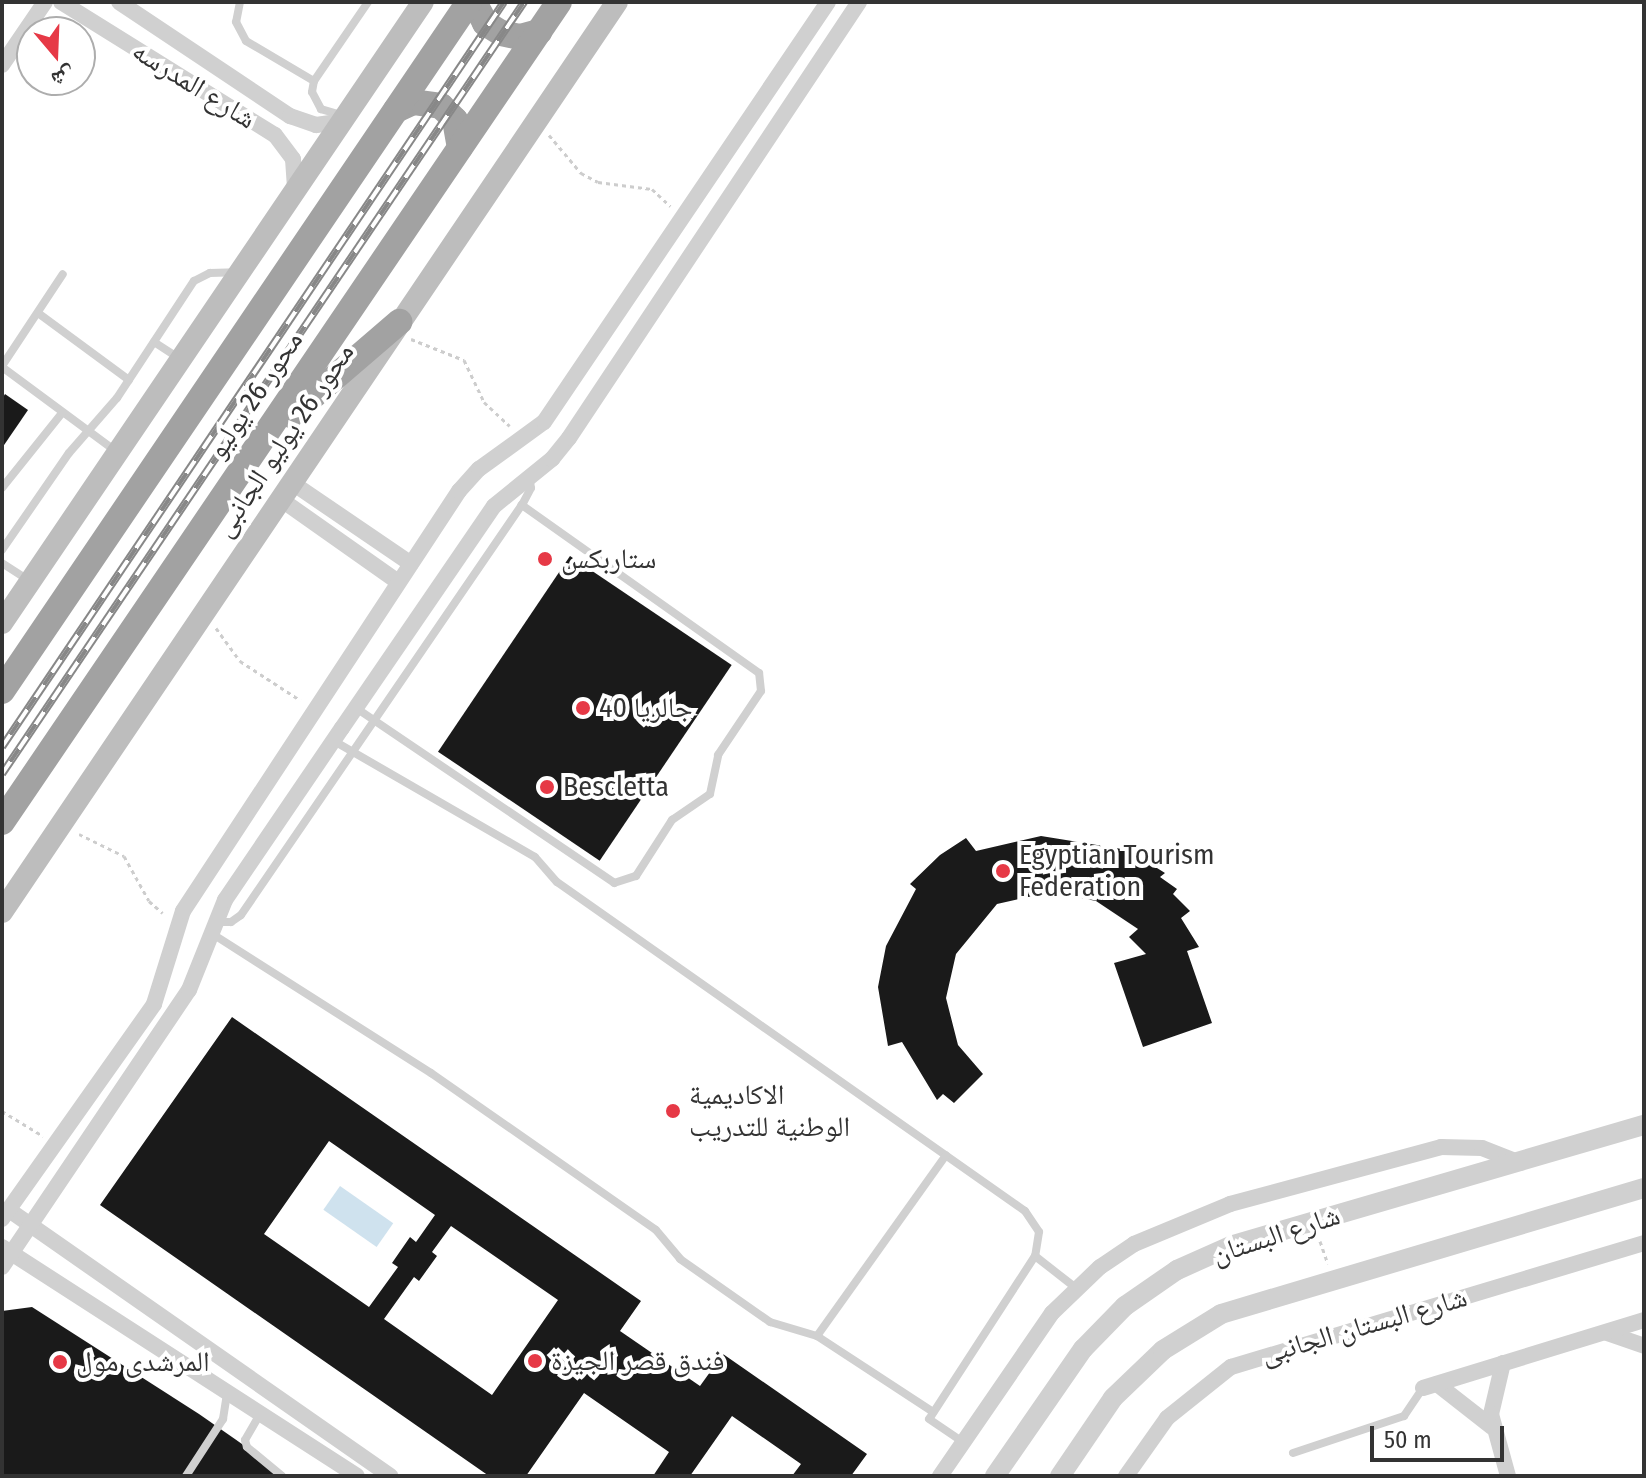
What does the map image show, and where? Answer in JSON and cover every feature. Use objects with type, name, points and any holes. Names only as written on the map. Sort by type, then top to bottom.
[{"type":"highway","points":[[472,2],[485,23],[501,33],[520,37],[539,32]]},
{"type":"highway","name":"محور 26 يوليو","points":[[2,691],[472,2]]},
{"type":"highway","name":"محور 26 يوليو","points":[[2,822],[559,2]]},
{"type":"highway","points":[[396,110],[413,102],[441,106],[455,120],[460,148]]},
{"type":"highway","points":[[264,438],[395,328]]},
{"type":"main road","points":[[2,623],[28,580],[423,2]]},
{"type":"main road","name":"محور 26 يوليو الجانبى","points":[[2,912],[617,2]]},
{"type":"street","points":[[2,65],[45,2]]},
{"type":"street","name":"شارع المدرسه","points":[[61,2],[275,135],[293,159],[295,190]]},
{"type":"street","name":"شارع المدرسه","points":[[119,2],[290,116],[316,125],[344,119]]},
{"type":"street","points":[[391,1476],[270,1396],[31,1225],[5,1214],[154,1004],[177,922],[398,582],[468,479],[529,436],[608,327],[828,2]]},
{"type":"street","points":[[355,1475],[66,1289],[5,1256],[31,1225],[189,990],[212,927],[337,734],[494,506],[559,451],[859,2]]},
{"type":"street","points":[[608,327],[630,342]]},
{"type":"street","points":[[285,490],[411,564]]},
{"type":"street","points":[[285,490],[398,582]]},
{"type":"street","points":[[316,711],[337,734]]},
{"type":"street","name":"شارع البستان","points":[[995,1476],[1063,1373],[1103,1326],[1150,1286],[1233,1245],[1644,1125]]},
{"type":"street","points":[[940,1476],[1028,1341],[1076,1288],[1134,1244],[1230,1204],[1441,1147],[1482,1148],[1520,1163]]},
{"type":"street","name":"شارع البستان","points":[[1060,1476],[1113,1398],[1163,1350],[1221,1314],[1332,1277],[1644,1188]]},
{"type":"street","name":"شارع البستان الجانبى","points":[[1126,1476],[1167,1418],[1231,1367],[1644,1243]]},
{"type":"street","points":[[66,1289],[83,1263]]},
{"type":"street","points":[[1430,1386],[1644,1320]]},
{"type":"street","points":[[1605,1332],[1644,1346]]},
{"type":"street","points":[[1503,1363],[1494,1388],[1492,1427],[1508,1476]]},
{"type":"street","points":[[1430,1386],[1492,1427]]},
{"type":"street","points":[[260,1413],[270,1396]]},
{"type":"lane","points":[[240,2],[236,22],[246,41],[314,81]]},
{"type":"lane","points":[[344,119],[316,104],[314,81],[368,2]]},
{"type":"lane","points":[[2,550],[129,380],[198,277],[240,272]]},
{"type":"lane","points":[[63,274],[2,367],[118,452]]},
{"type":"lane","points":[[38,313],[129,380]]},
{"type":"lane","points":[[154,342],[180,359]]},
{"type":"lane","points":[[3,486],[26,464],[62,413]]},
{"type":"lane","points":[[212,927],[231,922],[241,915],[372,719],[522,505],[531,488],[528,475]]},
{"type":"lane","points":[[356,708],[614,883],[636,876],[672,820],[710,794],[718,755],[761,691],[759,673],[522,505]]},
{"type":"lane","points":[[2,563],[28,580]]},
{"type":"lane","points":[[337,734],[350,752],[535,857],[557,882],[1025,1211],[1039,1232],[1035,1256],[933,1412],[930,1423],[963,1442]]},
{"type":"lane","points":[[212,927],[443,1081],[656,1230],[680,1259],[770,1322],[817,1336],[933,1412]]},
{"type":"lane","points":[[817,1336],[946,1155]]},
{"type":"lane","points":[[1035,1256],[1076,1288]]},
{"type":"lane","points":[[1293,1453],[1404,1416],[1430,1386]]},
{"type":"lane","points":[[186,1476],[223,1419],[227,1393]]},
{"type":"lane","points":[[260,1413],[245,1440],[247,1447],[282,1476]]},
{"type":"path","points":[[537,119],[581,173],[598,182],[652,189],[681,218]]},
{"type":"path","points":[[395,328],[464,360],[495,416],[529,436]]},
{"type":"path","points":[[206,611],[240,661],[316,711]]},
{"type":"path","points":[[61,826],[124,856],[149,901],[177,922]]},
{"type":"path","points":[[2,1111],[53,1144]]},
{"type":"path","points":[[1314,1222],[1332,1277]]},
{"type":"water","points":[[340,1186],[393,1223],[377,1247],[323,1210]]},
{"type":"building","points":[[5,394],[28,410],[2,448],[2,399]]},
{"type":"building","name":"جالريا 40","points":[[570,556],[732,665],[600,861],[438,752]]},
{"type":"building","points":[[1041,836],[1128,850],[1165,873],[1160,877],[1177,889],[1173,894],[1190,911],[1181,918],[1199,947],[1187,951],[1212,1023],[1143,1047],[1114,963],[1146,954],[1129,937],[1138,929],[1096,901],[1066,895],[1037,895],[997,904],[956,954],[946,998],[958,1045],[983,1074],[954,1103],[943,1094],[937,1100],[902,1042],[888,1046],[878,987],[886,946],[916,889],[910,884],[940,855],[966,838],[976,851]]},
{"type":"building","points":[[232,1017],[641,1301],[620,1331],[700,1386],[723,1354],[867,1454],[851,1476],[792,1476],[801,1464],[732,1416],[690,1476],[653,1476],[669,1452],[584,1393],[526,1476],[489,1476],[100,1205]],"holes":[[[329,1141],[435,1215],[416,1242],[410,1237],[392,1263],[398,1267],[369,1307],[264,1234]],[[451,1226],[558,1300],[492,1395],[384,1319],[414,1277],[419,1281],[437,1256],[432,1252]]]},
{"type":"building","name":"المرشدى مول","points":[[32,1307],[199,1414],[288,1476],[2,1476],[2,1311]]},
{"type":"railway","points":[[2,747],[504,2]]},
{"type":"railway","points":[[2,774],[524,2]]},
{"type":"place","name":"ستاربكس","points":[[545,559]]},
{"type":"place","name":"جالريا 40","points":[[583,708]]},
{"type":"place","name":"Bescletta","points":[[547,787]]},
{"type":"place","name":"Egyptian Tourism Federation","points":[[1003,871]]},
{"type":"place","name":"الاكاديمية الوطنية للتدريب","points":[[673,1111]]},
{"type":"place","name":"فندق قصر الجيزة","points":[[535,1361]]},
{"type":"place","name":"المرشدى مول","points":[[60,1362]]}]
